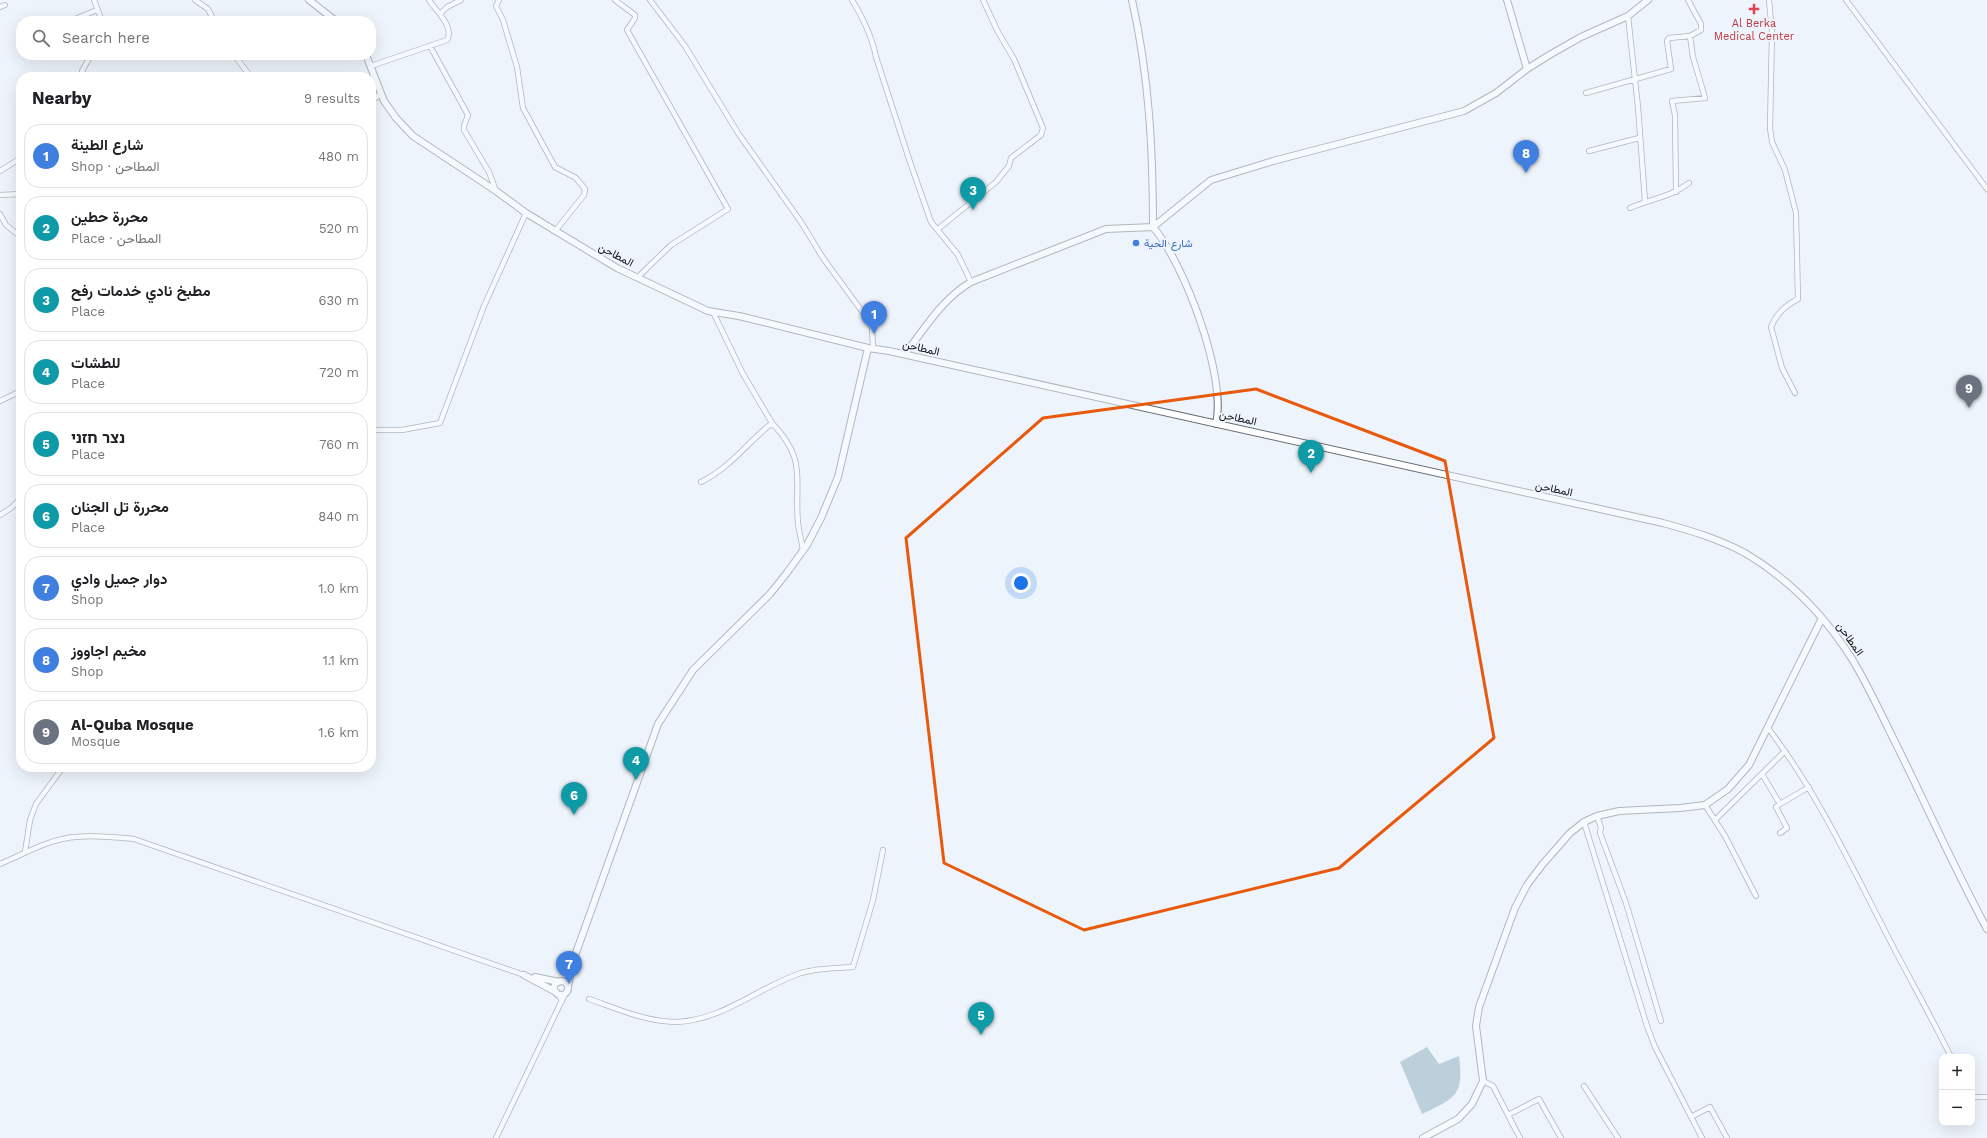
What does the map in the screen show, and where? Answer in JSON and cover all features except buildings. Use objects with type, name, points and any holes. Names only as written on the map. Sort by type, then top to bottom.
[{"type":"street","points":[[94,0],[100,16]]},
{"type":"street","points":[[195,0],[208,9],[212,16]]},
{"type":"street","points":[[309,0],[330,16]]},
{"type":"street","points":[[371,66],[447,40],[449,38],[448,30],[441,13],[434,8],[429,0]]},
{"type":"street","points":[[441,13],[448,7],[461,0]]},
{"type":"street","points":[[499,0],[496,6],[503,20],[517,67],[523,108],[555,167],[576,178],[585,189],[584,195],[556,230]]},
{"type":"street","points":[[615,0],[635,15],[627,30],[728,209],[670,245],[638,277]]},
{"type":"street","points":[[496,1138],[568,987],[572,964],[658,724],[693,670],[770,594],[803,550],[821,518],[838,476],[870,348],[872,328],[864,314],[823,258],[801,222],[738,133],[684,46],[650,0]]},
{"type":"street","points":[[852,0],[873,43],[876,57],[910,162],[931,222],[958,255],[971,282]]},
{"type":"street","points":[[938,229],[971,204],[996,182],[1009,166],[1011,158],[1041,135],[1042,128],[1014,58],[998,32],[983,0]]},
{"type":"street","points":[[1132,0],[1148,95],[1153,227],[1162,238],[1173,257],[1207,339],[1219,394],[1219,412],[1216,424]]},
{"type":"street","points":[[1507,0],[1527,69]]},
{"type":"street","points":[[905,354],[934,314],[964,286],[971,282],[1106,229],[1153,227],[1211,180],[1272,161],[1464,111],[1496,92],[1527,69],[1581,37],[1628,16],[1648,0]]},
{"type":"street","points":[[1586,93],[1671,69],[1667,41],[1669,38],[1690,36],[1700,32],[1701,24],[1688,0]]},
{"type":"street","points":[[1769,0],[1772,32],[1770,128],[1772,142],[1785,170],[1796,213],[1798,300],[1788,305],[1777,314],[1771,327],[1782,368],[1795,393]]},
{"type":"street","points":[[1846,0],[1987,189]]},
{"type":"street","points":[[0,8],[5,5]]},
{"type":"street","points":[[82,16],[97,10]]},
{"type":"street","points":[[1628,16],[1635,79],[1645,201]]},
{"type":"street","points":[[1676,192],[1675,115],[1672,101],[1705,98],[1693,57],[1690,36]]},
{"type":"street","points":[[430,46],[468,115],[464,130],[489,172],[496,191]]},
{"type":"street","points":[[83,72],[88,60]]},
{"type":"street","points":[[238,60],[247,72]]},
{"type":"street","name":"المطاحن","points":[[368,60],[373,72]]},
{"type":"street","name":"المطاحن","points":[[376,82],[380,94],[396,118],[412,136],[496,191],[526,213],[617,268],[705,310],[739,316],[870,348],[905,354],[1663,523],[1704,534],[1730,545],[1766,567],[1794,590],[1822,618],[1839,640],[1863,679],[1939,832],[1965,889],[1987,930]]},
{"type":"street","points":[[376,98],[380,94]]},
{"type":"street","points":[[1589,151],[1639,138]]},
{"type":"street","points":[[0,171],[16,161]]},
{"type":"street","points":[[1630,208],[1645,201],[1676,192],[1689,183]]},
{"type":"street","points":[[0,195],[16,194]]},
{"type":"street","points":[[376,430],[402,430],[440,423],[484,306],[526,213]]},
{"type":"street","points":[[0,214],[6,226],[16,233]]},
{"type":"street","points":[[713,312],[743,374],[772,423],[785,437],[796,460],[798,470],[798,523],[803,550]]},
{"type":"street","points":[[0,401],[16,393]]},
{"type":"street","points":[[701,482],[726,467],[752,438],[772,423]]},
{"type":"street","points":[[0,515],[12,508],[16,504]]},
{"type":"street","points":[[1423,1138],[1458,1119],[1472,1104],[1483,1081],[1476,1026],[1479,1007],[1515,908],[1527,885],[1542,865],[1570,833],[1584,822],[1597,816],[1618,811],[1680,808],[1705,805],[1728,789],[1749,765],[1822,618]]},
{"type":"street","points":[[1768,728],[1786,751],[1809,787],[1950,1054]]},
{"type":"street","points":[[1715,820],[1786,751]]},
{"type":"street","points":[[25,852],[30,820],[36,804],[58,772]]},
{"type":"street","points":[[1762,774],[1780,804]]},
{"type":"street","points":[[1780,833],[1787,828],[1776,807],[1809,787]]},
{"type":"street","points":[[1705,805],[1725,836],[1756,896]]},
{"type":"street","points":[[1597,816],[1601,828],[1600,833],[1626,903],[1662,1021]]},
{"type":"street","points":[[1584,822],[1647,1026],[1655,1047],[1702,1138]]},
{"type":"street","points":[[0,864],[25,852],[74,837],[104,836],[134,839],[524,975],[565,983],[568,987]]},
{"type":"street","points":[[589,999],[641,1018],[666,1021],[692,1020],[715,1014],[801,973],[821,969],[853,967],[873,900],[883,850]]},
{"type":"street","points":[[562,1001],[555,986],[560,982],[572,964]]},
{"type":"street","points":[[524,975],[557,993],[565,994]]},
{"type":"street","points":[[1483,1081],[1494,1086],[1520,1138]]},
{"type":"street","points":[[1584,1086],[1618,1138]]},
{"type":"street","points":[[1975,1097],[1987,1096]]},
{"type":"street","points":[[1508,1115],[1539,1099],[1561,1138]]},
{"type":"street","points":[[1691,1117],[1710,1107],[1727,1138]]},
{"type":"highlighted area","points":[[1256,389],[1445,461],[1494,738],[1339,868],[1084,930],[944,863],[906,538],[1043,418]]},
{"type":"water","points":[[1427,1047],[1439,1064],[1459,1056],[1460,1079],[1455,1094],[1450,1099],[1422,1114],[1400,1062]]},
{"type":"place","name":"Al Berka Medical Center","points":[[1754,9]]},
{"type":"place","name":"مخيم اجاووز","points":[[1526,173]]},
{"type":"place","name":"مطبخ نادي خدمات رفح","points":[[973,210]]},
{"type":"place","name":"شارع الحية","points":[[1136,243]]},
{"type":"place","name":"شارع الطينة","points":[[874,334]]},
{"type":"place","name":"Al-Quba Mosque","points":[[1969,408]]},
{"type":"place","name":"محررة حطين","points":[[1311,473]]},
{"type":"place","name":"للطشات","points":[[636,780]]},
{"type":"place","name":"محررة تل الجنان","points":[[574,815]]},
{"type":"place","name":"دوار جميل وادي","points":[[569,984]]},
{"type":"place","name":"נצר חזני","points":[[981,1035]]}]
